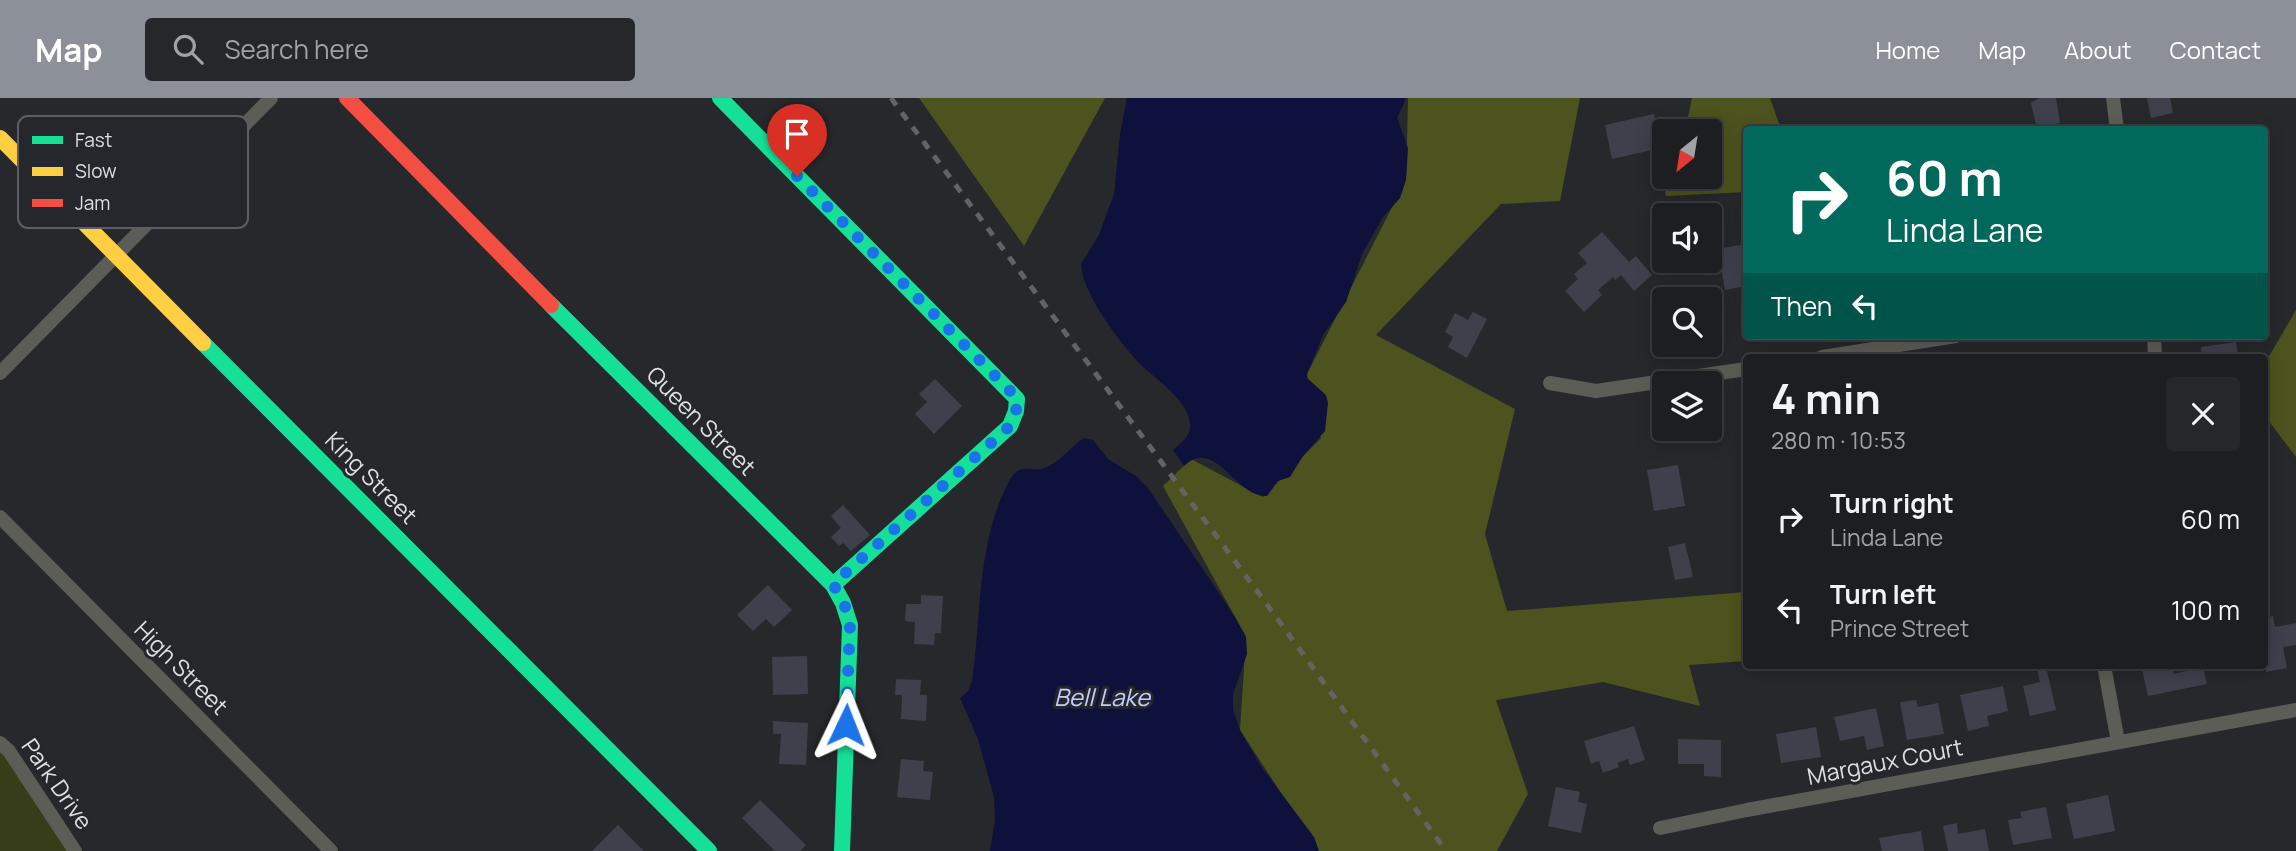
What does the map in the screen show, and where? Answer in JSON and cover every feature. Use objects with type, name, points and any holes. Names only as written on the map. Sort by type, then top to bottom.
[{"type":"street","points":[[248,122],[271,98]]},
{"type":"street","name":"Queen Street","points":[[347,98],[487,242],[833,584],[844,603],[850,625],[842,851]]},
{"type":"street","points":[[720,98],[1017,398],[1016,411],[1010,426],[833,584]]},
{"type":"street","points":[[2113,98],[2117,126]]},
{"type":"street","name":"King Street","points":[[0,138],[18,156]]},
{"type":"street","name":"King Street","points":[[89,228],[709,851]]},
{"type":"street","points":[[0,373],[144,228]]},
{"type":"street","points":[[1841,354],[1930,340]]},
{"type":"street","points":[[1550,383],[1596,391],[1743,369]]},
{"type":"street","name":"High Street","points":[[0,517],[331,851]]},
{"type":"street","points":[[2106,669],[2118,742]]},
{"type":"street","name":"Margaux Court","points":[[1660,828],[2296,710]]},
{"type":"street","name":"Park Drive","points":[[0,743],[9,751],[75,851]]},
{"type":"green space","points":[[919,98],[1105,98],[1024,246]]},
{"type":"green space","points":[[1408,98],[1580,98],[1560,201],[1501,204],[1376,335],[1515,409],[1485,534],[1507,611],[1743,592],[1743,661],[1689,665],[1700,706],[1603,682],[1496,700],[1528,794],[1497,851],[1319,851],[1240,730],[1246,637],[1163,486],[1191,459],[1263,497],[1321,438],[1307,374],[1406,180]]},
{"type":"green space","points":[[1692,98],[1770,98],[1780,126],[1743,126],[1743,192],[1666,196],[1665,189],[1722,189],[1722,119],[1688,119]]},
{"type":"green space","points":[[2296,310],[2296,457],[2268,420],[2268,358]]},
{"type":"green space","points":[[0,743],[75,851],[0,851]]},
{"type":"water","points":[[1127,98],[1406,98],[1397,118],[1408,148],[1406,180],[1400,198],[1383,217],[1362,254],[1346,302],[1323,335],[1307,374],[1307,378],[1326,395],[1328,403],[1325,431],[1303,456],[1290,477],[1278,481],[1267,496],[1245,488],[1216,463],[1206,458],[1195,459],[1184,466],[1173,450],[1189,432],[1190,424],[1184,407],[1124,345],[1095,304],[1083,276],[1081,264],[1099,235],[1114,194],[1120,134]]},
{"type":"water","name":"Bell Lake","points":[[1084,438],[1093,440],[1108,459],[1136,476],[1148,488],[1235,617],[1246,637],[1247,654],[1233,694],[1233,710],[1240,730],[1260,765],[1314,837],[1319,851],[990,851],[995,820],[994,797],[978,739],[960,698],[968,691],[972,681],[988,541],[1002,496],[1015,473],[1021,469],[1048,467]]},
{"type":"building","points":[[2039,98],[2056,98],[2060,123],[2056,126],[2036,126],[2031,103]]},
{"type":"building","points":[[2147,98],[2170,98],[2173,113],[2151,118]]},
{"type":"building","points":[[1654,114],[1652,150],[1612,159],[1605,125]]},
{"type":"building","points":[[1602,232],[1629,262],[1636,256],[1652,275],[1634,291],[1621,275],[1615,280],[1613,277],[1598,290],[1602,295],[1584,312],[1565,291],[1578,279],[1574,274],[1587,263],[1578,253]]},
{"type":"building","points":[[1743,245],[1743,287],[1725,290],[1722,248]]},
{"type":"building","points":[[1473,312],[1487,319],[1467,358],[1448,347],[1453,337],[1445,332],[1455,313],[1468,320]]},
{"type":"building","points":[[2236,342],[2238,354],[2202,354],[2201,347]]},
{"type":"building","points":[[935,379],[962,406],[934,434],[915,414],[927,402],[919,394]]},
{"type":"building","points":[[1678,465],[1685,506],[1654,511],[1647,470]]},
{"type":"building","points":[[843,505],[870,535],[851,551],[843,543],[839,546],[831,537],[841,528],[831,516]]},
{"type":"building","points":[[1685,543],[1693,577],[1675,580],[1668,547]]},
{"type":"building","points":[[768,585],[792,610],[774,627],[766,619],[753,631],[737,615]]},
{"type":"building","points":[[921,595],[943,596],[941,633],[935,633],[934,645],[914,644],[915,622],[905,621],[906,604],[921,604]]},
{"type":"building","points":[[2273,616],[2275,627],[2296,623],[2296,645],[2283,647],[2287,668],[2266,672],[2268,669],[2268,617]]},
{"type":"building","points":[[807,656],[808,694],[773,695],[772,657]]},
{"type":"building","points":[[2037,669],[2056,669],[2047,671],[2056,710],[2030,716],[2023,686],[2040,682]]},
{"type":"building","points":[[2142,669],[2173,669],[2174,674],[2203,669],[2207,684],[2148,696]]},
{"type":"building","points":[[896,679],[921,680],[920,695],[927,695],[926,721],[901,719],[902,695],[895,695]]},
{"type":"building","points":[[2003,686],[2008,711],[1987,716],[1989,726],[1968,731],[1960,695]]},
{"type":"building","points":[[1916,700],[1918,707],[1938,703],[1944,734],[1907,740],[1900,702]]},
{"type":"building","points":[[1876,708],[1884,746],[1867,750],[1864,736],[1840,741],[1834,717]]},
{"type":"building","points":[[773,721],[808,723],[806,765],[779,764],[781,734],[773,734]]},
{"type":"building","points":[[1634,726],[1645,760],[1630,765],[1628,759],[1617,763],[1619,767],[1603,773],[1599,761],[1591,764],[1584,741]]},
{"type":"building","points":[[1816,727],[1821,757],[1781,763],[1776,734]]},
{"type":"building","points":[[1678,739],[1721,740],[1721,777],[1704,776],[1704,764],[1678,764]]},
{"type":"building","points":[[901,759],[924,761],[923,771],[933,772],[930,800],[897,797]]},
{"type":"building","points":[[1556,787],[1580,792],[1578,802],[1587,804],[1581,833],[1548,826]]},
{"type":"building","points":[[2108,795],[2115,831],[2074,839],[2066,804]]},
{"type":"building","points":[[760,800],[806,845],[800,851],[775,851],[742,818]]},
{"type":"building","points":[[2046,807],[2052,838],[2013,845],[2008,820],[2022,818],[2020,812]]},
{"type":"building","points":[[1957,823],[1958,834],[1985,829],[1989,851],[1948,851],[1943,826]]},
{"type":"building","points":[[618,825],[644,851],[592,851]]},
{"type":"building","points":[[1921,831],[1924,851],[1882,851],[1879,838]]},
{"type":"railway","points":[[891,98],[1263,599],[1446,851]]},
{"type":"traffic: fast","points":[[720,98],[1017,399],[1010,426],[833,585]]},
{"type":"traffic: fast","points":[[551,305],[833,585],[843,603],[850,625],[842,851]]},
{"type":"traffic: fast","points":[[203,343],[709,851]]},
{"type":"traffic: slow","points":[[0,138],[18,156]]},
{"type":"traffic: slow","points":[[89,228],[203,343]]},
{"type":"traffic: jam","points":[[347,98],[551,305]]},
{"type":"route","points":[[797,176],[1017,398],[1016,411],[1010,426],[833,584],[844,603],[850,625],[846,725]]}]
